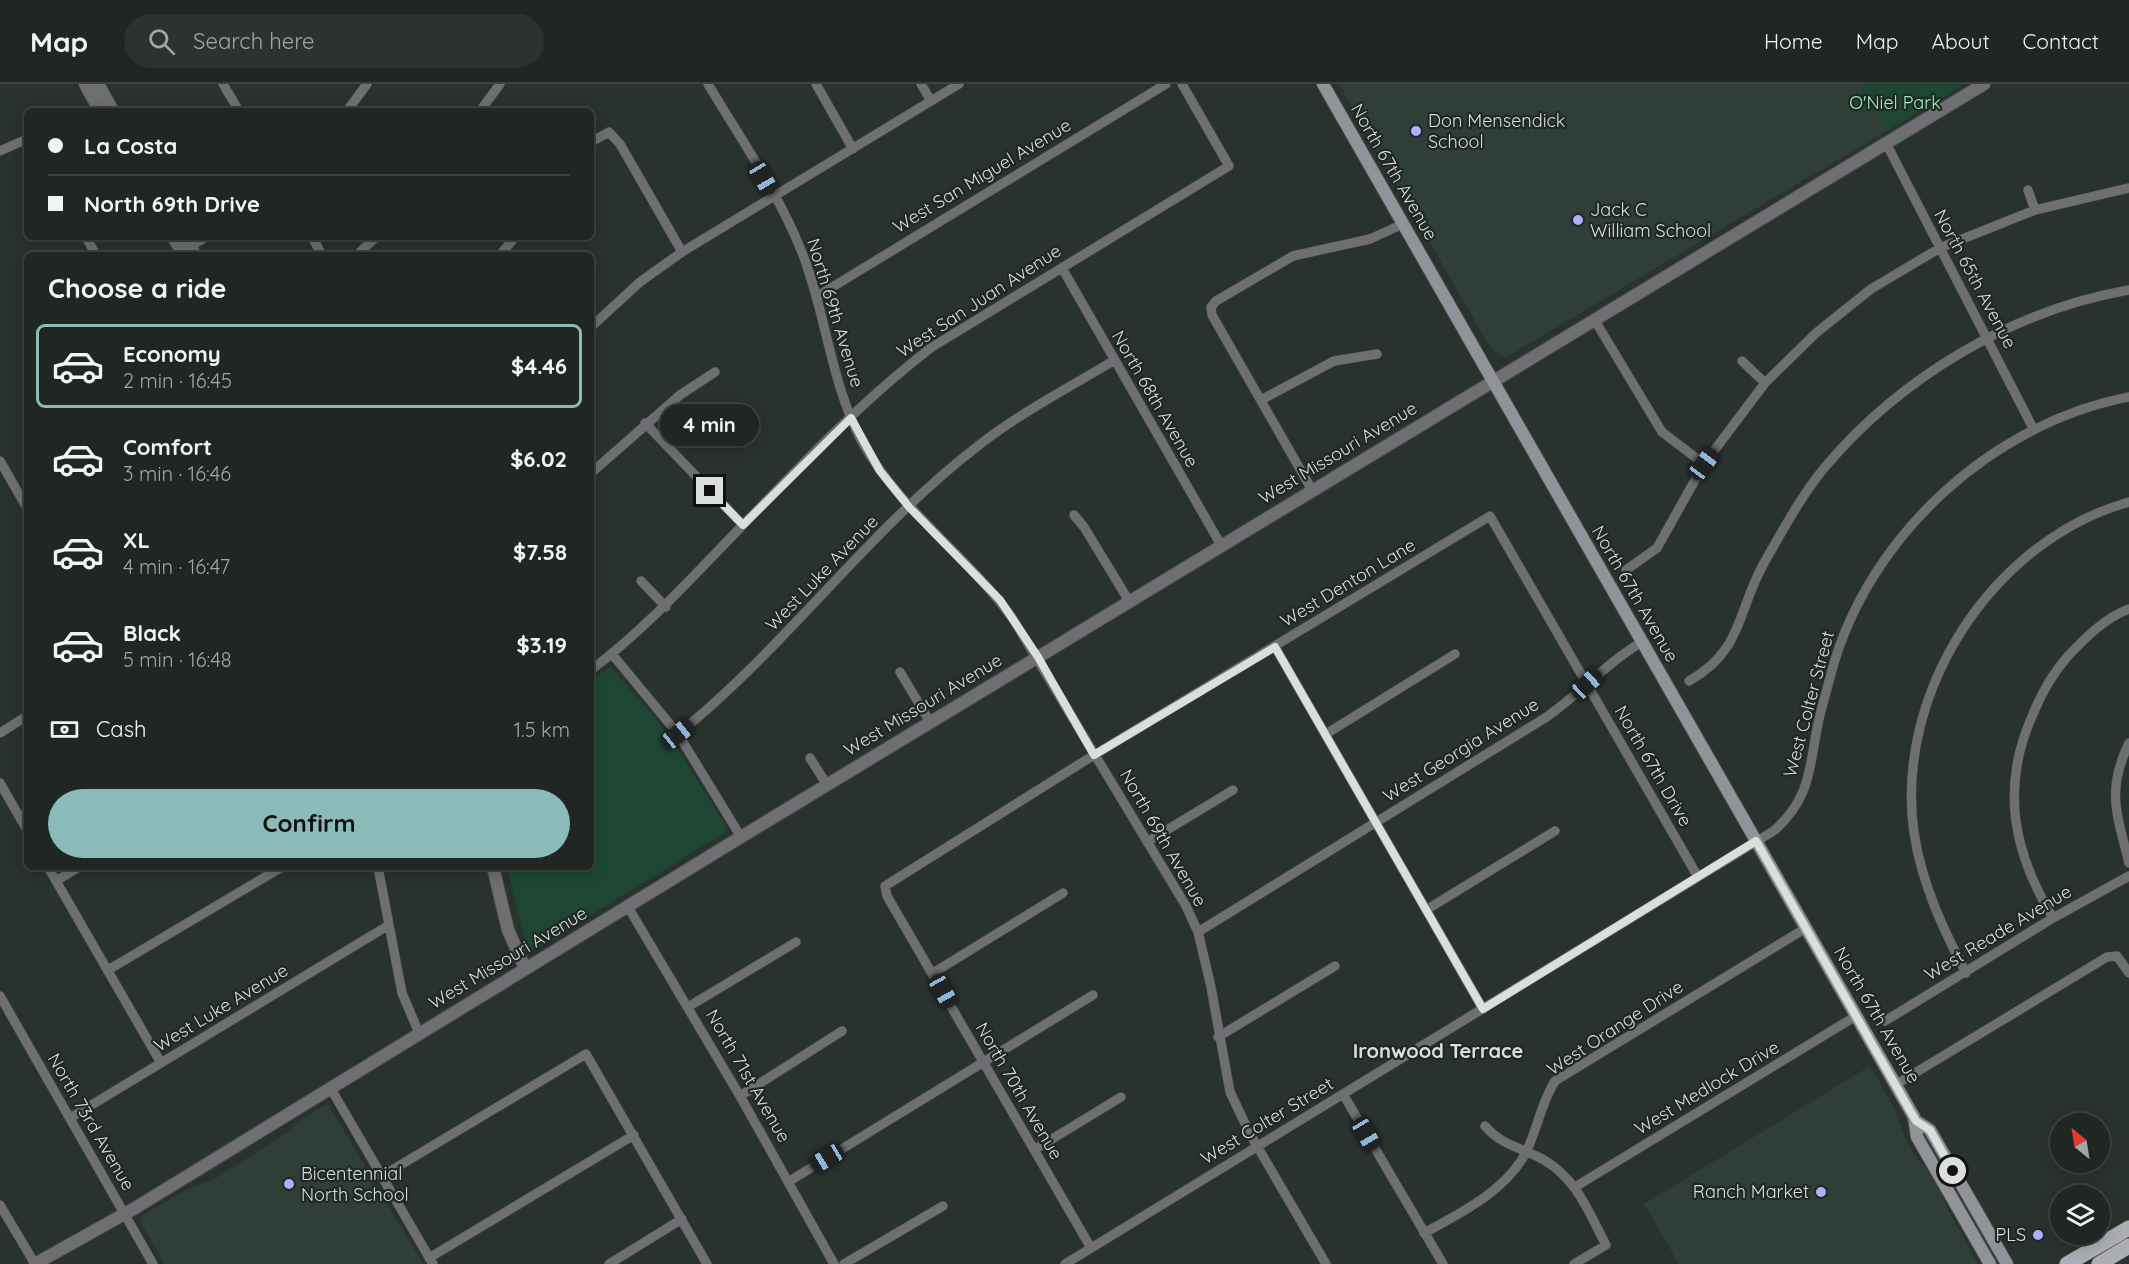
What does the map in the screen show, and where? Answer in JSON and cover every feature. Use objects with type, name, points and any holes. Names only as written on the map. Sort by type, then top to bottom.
[{"type":"main road","name":"North 67th Avenue","points":[[1323,84],[1916,1121],[1917,1137],[1990,1264]]},
{"type":"main road","name":"North 67th Avenue","points":[[1916,1121],[1930,1130],[2007,1264]]},
{"type":"main road","points":[[2067,1264],[2129,1227]]},
{"type":"main road","points":[[2099,1264],[2129,1246]]},
{"type":"street","points":[[85,84],[98,108]]},
{"type":"street","points":[[98,84],[111,108]]},
{"type":"street","points":[[223,84],[236,108]]},
{"type":"street","points":[[349,108],[367,84]]},
{"type":"street","points":[[482,108],[500,84]]},
{"type":"street","name":"North 69th Avenue","points":[[708,84],[774,197],[801,251],[816,297],[834,371],[851,418],[880,471],[909,507],[994,593],[1038,657],[1094,755],[1186,906],[1198,932],[1211,987],[1218,1037],[1230,1092],[1257,1146],[1326,1264]]},
{"type":"street","points":[[816,84],[853,149]]},
{"type":"street","points":[[921,84],[931,101]]},
{"type":"street","points":[[594,324],[640,282],[682,252],[959,84]]},
{"type":"street","name":"West San Miguel Avenue","points":[[816,297],[1166,84]]},
{"type":"street","name":"West San Juan Avenue","points":[[594,668],[666,608],[743,525],[877,392],[932,347],[1229,166],[1182,84]]},
{"type":"street","name":"West Missouri Avenue","points":[[35,1264],[331,1089],[419,1033],[1492,380],[1984,84]]},
{"type":"street","points":[[594,140],[609,132],[620,144],[682,252]]},
{"type":"street","points":[[0,152],[24,140]]},
{"type":"street","name":"North 65th Avenue","points":[[1886,142],[2034,430]]},
{"type":"street","points":[[1626,570],[1658,548],[1704,464],[1765,383],[1816,333],[1871,289],[1940,248],[2035,210],[2129,188]]},
{"type":"street","points":[[2028,190],[2035,210]]},
{"type":"street","points":[[1312,490],[1212,315],[1211,307],[1221,297],[1280,262],[1306,252],[1370,239],[1403,224]]},
{"type":"street","points":[[187,249],[201,240]]},
{"type":"street","points":[[360,252],[373,240]]},
{"type":"street","points":[[502,252],[512,240]]},
{"type":"street","name":"North 68th Avenue","points":[[1062,268],[1113,361],[1221,545]]},
{"type":"street","points":[[1689,681],[1716,663],[1731,644],[1761,568],[1790,518],[1826,467],[1860,430],[1905,390],[1945,362],[2037,316],[2106,294],[2129,290]]},
{"type":"street","points":[[1594,319],[1662,432],[1704,464]]},
{"type":"street","points":[[1261,400],[1335,361],[1377,354]]},
{"type":"street","name":"West Luke Avenue","points":[[678,734],[758,662],[909,507],[981,444],[1113,361]]},
{"type":"street","points":[[1742,361],[1765,383]]},
{"type":"street","points":[[594,470],[645,423],[680,395],[715,372]]},
{"type":"street","name":"West Colter Street","points":[[1065,1264],[1698,877],[1784,821],[1807,783],[1819,720],[1841,641],[1853,610],[1887,557],[1926,509],[1989,457],[2034,430],[2078,412],[2129,397]]},
{"type":"street","points":[[645,423],[743,525]]},
{"type":"street","points":[[0,461],[24,503]]},
{"type":"street","points":[[1966,972],[1929,898],[1914,832],[1912,783],[1915,754],[1924,711],[1943,662],[1975,612],[1995,587],[2031,552],[2067,528],[2129,502]]},
{"type":"street","points":[[1074,515],[1084,527],[1129,601]]},
{"type":"street","name":"West Denton Lane","points":[[885,886],[1094,755],[1491,516]]},
{"type":"street","name":"North 67th Drive","points":[[1491,516],[1698,877]]},
{"type":"street","points":[[641,581],[666,608]]},
{"type":"street","points":[[2054,918],[2029,874],[2017,828],[2014,774],[2020,745],[2047,682],[2090,633],[2129,609]]},
{"type":"street","name":"West Georgia Avenue","points":[[1198,932],[1545,718],[1623,653],[1642,642]]},
{"type":"street","points":[[1275,647],[1483,1009]]},
{"type":"street","points":[[612,654],[678,734],[741,837]]},
{"type":"street","points":[[1326,734],[1455,654]]},
{"type":"street","points":[[900,672],[930,722]]},
{"type":"street","points":[[0,732],[24,718]]},
{"type":"street","points":[[2129,743],[2115,780],[2115,804],[2129,863]]},
{"type":"street","points":[[810,758],[827,785]]},
{"type":"street","points":[[0,783],[24,825]]},
{"type":"street","points":[[1147,842],[1233,790]]},
{"type":"street","points":[[1426,910],[1555,831]]},
{"type":"street","points":[[50,870],[161,1063]]},
{"type":"street","points":[[56,881],[74,870]]},
{"type":"street","points":[[108,970],[274,870]]},
{"type":"street","points":[[379,870],[402,993],[419,1033]]},
{"type":"street","points":[[494,870],[508,930],[525,969]]},
{"type":"street","name":"West Reade Avenue","points":[[1885,1021],[2054,918],[2129,876]]},
{"type":"street","name":"North 70th Avenue","points":[[885,886],[887,896],[1091,1248]]},
{"type":"street","points":[[933,973],[1063,893]]},
{"type":"street","name":"North 71st Avenue","points":[[628,907],[740,1096],[834,1264]]},
{"type":"street","name":"West Luke Avenue","points":[[70,1118],[389,925]]},
{"type":"street","name":"West Orange Drive","points":[[1424,1233],[1477,1202],[1503,1182],[1527,1151],[1546,1096],[1555,1081],[1806,928]]},
{"type":"street","points":[[688,1007],[796,942]]},
{"type":"street","points":[[1895,1085],[2107,957],[2116,956],[2129,973]]},
{"type":"street","points":[[1218,1037],[1335,966]]},
{"type":"street","points":[[788,1182],[1093,995]]},
{"type":"street","name":"North 73rd Avenue","points":[[0,996],[153,1264]]},
{"type":"street","name":"West Medlock Drive","points":[[1575,1187],[1856,1016]]},
{"type":"street","points":[[740,1096],[843,1031]]},
{"type":"street","points":[[382,1176],[586,1054],[707,1264]]},
{"type":"street","points":[[331,1089],[431,1261],[634,1135]]},
{"type":"street","points":[[1343,1094],[1443,1264]]},
{"type":"street","points":[[1034,1150],[1121,1097]]},
{"type":"street","points":[[1485,1126],[1497,1140],[1527,1151],[1564,1175],[1575,1187],[1606,1245],[1574,1264]]},
{"type":"street","points":[[0,1205],[35,1264]]},
{"type":"street","points":[[844,1264],[943,1206]]},
{"type":"street","points":[[609,1264],[682,1219]]},
{"type":"shaded area","name":"Jack C William School","points":[[1339,84],[1861,84],[1888,130],[1505,358],[1491,349]]},
{"type":"shaded area","points":[[1870,1066],[1895,1109],[1905,1138],[1916,1158],[1935,1177],[1947,1208],[1978,1264],[1679,1264],[1644,1204]]},
{"type":"shaded area","name":"Bicentennial North School","points":[[328,1104],[423,1264],[165,1264],[141,1223],[143,1215],[188,1189],[213,1180],[288,1132],[301,1119]]},
{"type":"green space","name":"O'Niel Park","points":[[1861,84],[1965,84],[1888,130]]},
{"type":"green space","points":[[610,667],[651,713],[671,739],[725,824],[727,831],[533,949],[525,941],[508,870],[594,870],[594,678]]},
{"type":"place","name":"Don Mensendick School","points":[[1416,131]]},
{"type":"place","name":"Jack C William School","points":[[1578,220]]},
{"type":"place","name":"Bicentennial North School","points":[[289,1184]]},
{"type":"place","name":"Ranch Market","points":[[1821,1192]]},
{"type":"place","name":"PLS","points":[[2038,1235]]},
{"type":"district","name":"Ironwood Terrace","points":[[1438,1051]]},
{"type":"route","points":[[710,491],[743,525],[851,418],[880,471],[909,507],[982,579],[1000,600],[1038,657],[1094,755],[1275,647],[1483,1009],[1756,841],[1916,1121],[1930,1130],[1953,1171]]}]
